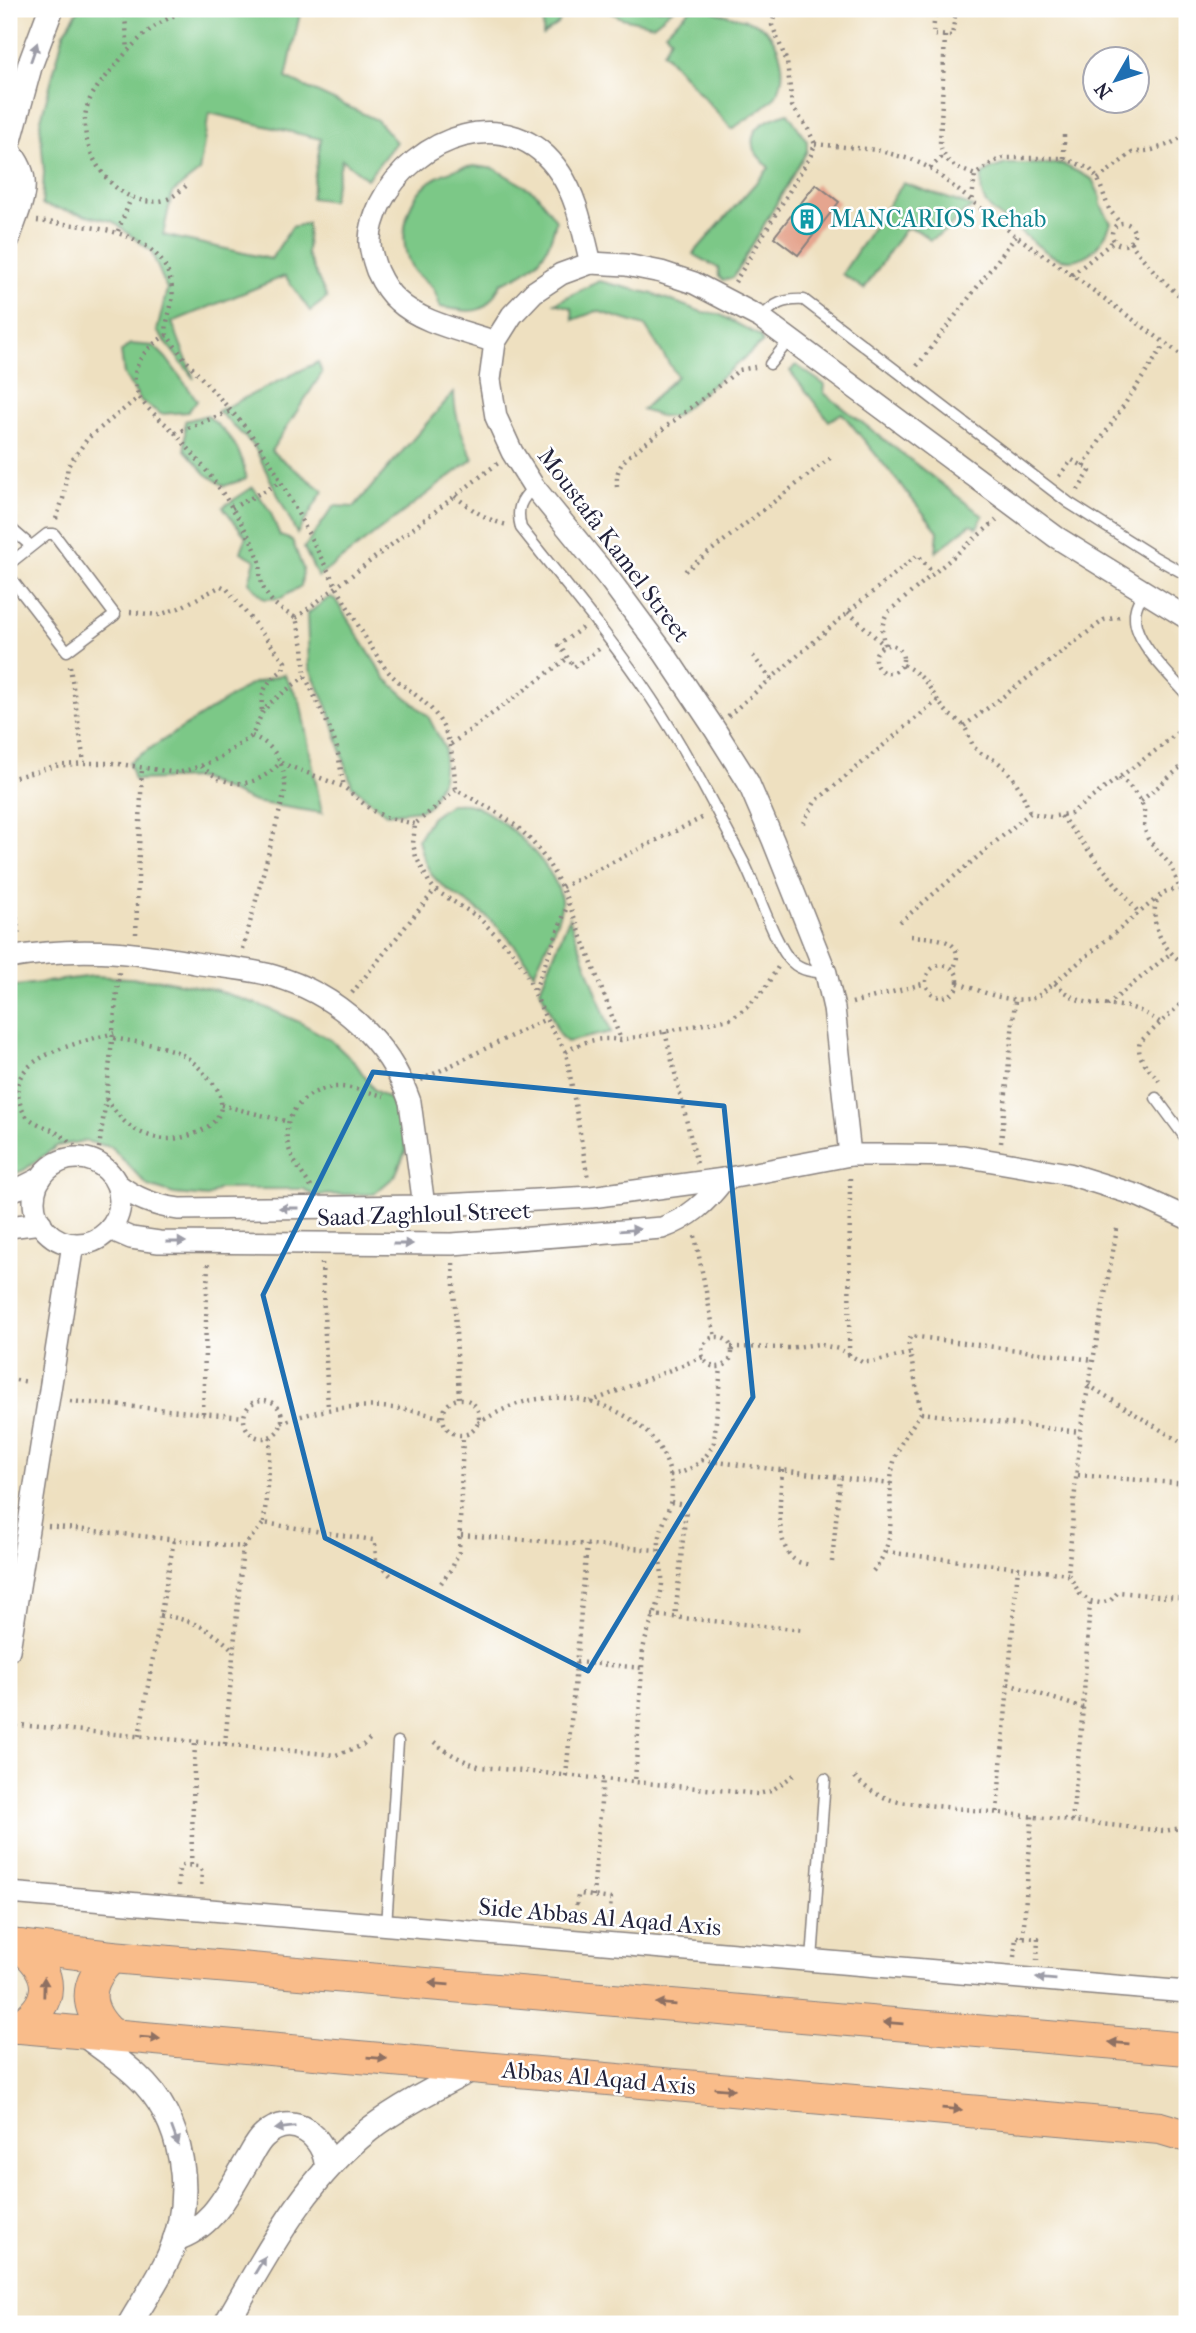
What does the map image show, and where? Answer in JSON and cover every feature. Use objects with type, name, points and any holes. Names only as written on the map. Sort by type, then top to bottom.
[{"type":"main road","points":[[15,1946],[111,1957],[1187,2049]]},
{"type":"main road","points":[[13,2026],[35,2016],[45,1998],[45,1977],[37,1959],[15,1946]]},
{"type":"main road","points":[[97,2034],[99,2022],[91,2006],[90,1987],[98,1969],[111,1957]]},
{"type":"main road","name":"Abbas Al Aqad Axis","points":[[13,2026],[1160,2128],[1187,2136]]},
{"type":"street","points":[[9,142],[30,65],[51,9]]},
{"type":"street","points":[[495,342],[412,313],[395,299],[382,282],[374,262],[369,241],[376,214],[387,190],[404,169],[424,152],[449,140],[474,133],[501,133],[523,141],[543,154],[559,170],[571,190],[591,263]]},
{"type":"street","points":[[9,150],[18,160],[24,175],[25,191],[9,239]]},
{"type":"street","name":"Moustafa Kamel Street","points":[[850,1155],[834,1008],[826,973],[748,782],[664,653],[610,580],[534,487],[512,452],[496,417],[491,380],[495,342],[512,315],[534,292],[561,274],[591,263],[626,265],[661,272],[694,283],[761,318],[1056,537],[1187,618]]},
{"type":"street","points":[[15,957],[71,950],[128,952],[273,976],[308,988],[340,1007],[374,1039],[388,1057],[408,1095],[425,1206]]},
{"type":"street","name":"Saad Zaghloul Street","points":[[117,1184],[132,1196],[179,1209],[425,1206],[591,1197],[723,1180],[850,1155],[963,1156],[1069,1174],[1139,1196],[1187,1218]]},
{"type":"street","points":[[72,1158],[85,1158],[97,1163],[109,1171],[117,1184],[120,1199],[118,1215],[110,1229],[100,1238],[73,1244],[60,1240],[49,1233],[41,1223],[35,1208],[35,1192],[41,1178],[49,1168],[72,1158]]},
{"type":"street","points":[[9,1191],[41,1178]]},
{"type":"street","name":"Saad Zaghloul Street","points":[[110,1229],[131,1238],[159,1242],[452,1244],[662,1227],[690,1215],[709,1199],[723,1180]]},
{"type":"street","points":[[9,1227],[41,1223]]},
{"type":"street","points":[[9,1650],[73,1244]]},
{"type":"street","name":"Side Abbas Al Aqad Axis","points":[[9,1894],[1187,1992]]},
{"type":"street","points":[[97,2034],[152,2093],[172,2127],[184,2184],[183,2203],[169,2256],[130,2324]]},
{"type":"street","points":[[226,2324],[291,2214],[327,2168],[370,2129],[399,2108],[476,2067]]},
{"type":"street","points":[[175,2239],[197,2230],[214,2214],[258,2143],[274,2129],[296,2126],[316,2137],[327,2157],[327,2168]]},
{"type":"lane","points":[[761,318],[772,306],[787,299],[804,300],[1069,503],[1187,575]]},
{"type":"lane","points":[[764,365],[790,339]]},
{"type":"lane","points":[[534,487],[522,498],[517,513],[521,528],[650,695],[686,752],[752,878],[784,953],[794,964],[804,969],[826,973]]},
{"type":"lane","points":[[9,527],[31,546]]},
{"type":"lane","points":[[9,564],[31,546],[51,533],[54,534],[115,615],[67,651],[9,576]]},
{"type":"lane","points":[[1143,592],[1136,606],[1137,631],[1143,643],[1187,695]]},
{"type":"lane","points":[[1156,1098],[1187,1140]]},
{"type":"lane","points":[[386,1926],[398,1742]]},
{"type":"lane","points":[[812,1960],[825,1779]]},
{"type":"path","points":[[122,9],[128,51]]},
{"type":"path","points":[[186,186],[175,196],[161,201],[146,202],[131,198],[102,171],[91,154],[86,138],[85,120],[88,103],[141,36],[174,14],[191,9]]},
{"type":"path","points":[[726,298],[815,144],[792,106],[787,62],[772,25],[776,9]]},
{"type":"path","points":[[935,9],[933,35],[946,36],[954,35],[956,9]]},
{"type":"path","points":[[946,36],[940,144],[943,156],[950,165],[975,175]]},
{"type":"path","points":[[1063,158],[1064,131]]},
{"type":"path","points":[[1098,179],[1132,153],[1170,144],[1187,134]]},
{"type":"path","points":[[815,144],[895,154],[930,168],[1016,236],[1187,359]]},
{"type":"path","points":[[930,168],[943,156]]},
{"type":"path","points":[[972,200],[975,175],[993,162],[1003,158],[1063,158],[1090,169],[1098,179],[1109,209],[1120,223]]},
{"type":"path","points":[[118,231],[131,198]]},
{"type":"path","points":[[16,218],[118,231],[144,244],[158,256],[168,271],[173,289],[172,307],[165,324],[167,335],[251,433],[388,673],[432,710],[443,726],[451,744],[456,790]]},
{"type":"path","points":[[1125,223],[1134,231],[1130,242],[1119,244],[1115,240],[1112,232],[1116,225],[1125,223]]},
{"type":"path","points":[[908,378],[1016,236]]},
{"type":"path","points":[[1073,275],[1115,240]]},
{"type":"path","points":[[1130,242],[1147,265],[1187,302]]},
{"type":"path","points":[[167,335],[150,345],[139,360],[135,378],[139,397],[175,433],[205,469],[232,508],[261,561],[261,579],[268,596],[279,609],[296,618],[303,646],[305,676],[337,748],[344,788]]},
{"type":"path","points":[[1083,466],[1165,344]]},
{"type":"path","points":[[617,487],[616,475],[621,463],[630,455],[739,370],[764,365]]},
{"type":"path","points":[[51,533],[63,499],[68,466],[88,438],[139,397]]},
{"type":"path","points":[[175,433],[231,411]]},
{"type":"path","points":[[296,618],[512,452]]},
{"type":"path","points":[[685,571],[834,456]]},
{"type":"path","points":[[1050,488],[1072,460],[1090,471],[1069,503]]},
{"type":"path","points":[[232,508],[281,482]]},
{"type":"path","points":[[455,496],[496,523],[521,528]]},
{"type":"path","points":[[885,645],[881,634],[887,613],[1014,506]]},
{"type":"path","points":[[714,728],[918,555],[933,573]]},
{"type":"path","points":[[115,615],[129,612],[159,615],[199,599],[221,586],[227,589],[285,662],[283,670],[269,680],[263,690],[262,713]]},
{"type":"path","points":[[848,612],[885,645]]},
{"type":"path","points":[[964,726],[1104,620],[1125,617],[1135,619]]},
{"type":"path","points":[[594,620],[559,645],[568,658],[575,667],[610,642]]},
{"type":"path","points":[[885,645],[893,645],[900,649],[904,657],[903,665],[892,674],[884,673],[878,669],[875,655],[878,649],[885,645]]},
{"type":"path","points":[[67,651],[84,763]]},
{"type":"path","points":[[753,656],[771,678]]},
{"type":"path","points":[[451,744],[568,658]]},
{"type":"path","points":[[903,665],[922,676],[945,710],[964,726],[975,748],[997,761],[1008,772],[1030,813],[1040,817],[1071,813],[1160,748],[1187,720]]},
{"type":"path","points":[[9,779],[55,766],[84,763],[142,766],[178,773],[201,766],[219,758],[252,736],[262,713],[270,703],[305,676]]},
{"type":"path","points":[[803,823],[816,802],[938,700]]},
{"type":"path","points":[[237,970],[285,791],[280,763],[270,746],[252,736]]},
{"type":"path","points":[[1141,801],[1187,762]]},
{"type":"path","points":[[280,763],[344,788],[371,810],[385,817],[415,824]]},
{"type":"path","points":[[201,766],[217,778],[239,784],[261,779],[280,763]]},
{"type":"path","points":[[107,1099],[120,1118],[134,1129],[167,1139],[184,1137],[211,1126],[218,1117],[221,1105],[219,1093],[213,1083],[192,1062],[179,1054],[150,1044],[113,1035],[64,1047],[38,1059],[28,1068],[17,1090],[21,1106],[28,1118],[64,1137],[97,1163],[113,1035],[128,952],[142,766]]},
{"type":"path","points":[[1119,778],[1128,784],[1141,801],[1147,839],[1172,867],[1180,890]]},
{"type":"path","points":[[456,790],[415,824],[413,844],[416,857],[435,890],[478,917],[511,950],[535,990],[546,1019],[566,1052],[591,1197]]},
{"type":"path","points":[[456,790],[487,806],[517,827],[543,855],[562,887],[621,1040]]},
{"type":"path","points":[[562,887],[717,811]]},
{"type":"path","points":[[900,922],[1030,813]]},
{"type":"path","points":[[1061,816],[1139,913]]},
{"type":"path","points":[[9,855],[15,957]]},
{"type":"path","points":[[958,984],[1016,1001],[1038,997],[1157,898],[1172,889],[1187,892]]},
{"type":"path","points":[[340,1007],[435,890]]},
{"type":"path","points":[[1157,898],[1154,908],[1157,931],[1171,953],[1187,965]]},
{"type":"path","points":[[535,990],[568,903]]},
{"type":"path","points":[[911,936],[943,940],[952,944],[958,961],[953,970]]},
{"type":"path","points":[[566,1052],[592,1039],[621,1040],[730,1019],[763,991],[784,953]]},
{"type":"path","points":[[1106,1006],[1171,953]]},
{"type":"path","points":[[948,966],[953,970],[958,984],[953,994],[942,998],[931,994],[926,983],[926,976],[935,967],[948,966]]},
{"type":"path","points":[[834,1008],[926,983]]},
{"type":"path","points":[[1055,983],[1073,998],[1084,1003],[1135,1009],[1161,1023]]},
{"type":"path","points":[[1161,1083],[1140,1057],[1140,1042],[1187,998]]},
{"type":"path","points":[[999,1162],[1016,1001]]},
{"type":"path","points":[[325,1208],[293,1161],[287,1142],[289,1122],[296,1106],[310,1095],[326,1088],[343,1087],[408,1095],[546,1019]]},
{"type":"path","points":[[665,1032],[702,1183]]},
{"type":"path","points":[[9,1091],[17,1090]]},
{"type":"path","points":[[221,1105],[289,1122]]},
{"type":"path","points":[[849,1354],[850,1155]]},
{"type":"path","points":[[690,1215],[715,1337]]},
{"type":"path","points":[[1117,1229],[1080,1432],[1068,1574],[1080,1594],[1090,1601],[1100,1603],[1111,1600],[1118,1592],[1187,1599]]},
{"type":"path","points":[[203,1413],[208,1243]]},
{"type":"path","points":[[321,1243],[328,1409]]},
{"type":"path","points":[[452,1244],[459,1399]]},
{"type":"path","points":[[873,1571],[886,1552],[889,1542],[893,1465],[900,1446],[921,1413],[909,1338],[913,1335],[1093,1360]]},
{"type":"path","points":[[670,1475],[678,1474],[702,1460],[714,1442],[721,1367],[730,1359],[731,1347],[727,1341],[715,1337],[707,1340],[702,1348],[703,1357],[707,1364],[721,1367]]},
{"type":"path","points":[[731,1347],[796,1348],[829,1345],[862,1362],[911,1353]]},
{"type":"path","points":[[589,1403],[703,1357]]},
{"type":"path","points":[[1088,1385],[1187,1446]]},
{"type":"path","points":[[478,1423],[479,1413],[468,1400],[450,1402],[444,1409],[442,1418],[446,1428],[453,1434],[463,1435],[472,1431],[478,1423],[518,1404],[559,1398],[589,1403],[622,1413],[648,1433],[658,1446],[670,1475],[671,1502],[657,1550],[662,1566],[659,1600],[643,1650],[635,1782]]},
{"type":"path","points":[[49,1399],[244,1417]]},
{"type":"path","points":[[271,1436],[264,1438],[249,1432],[244,1417],[248,1406],[257,1401],[268,1401],[279,1409],[281,1423]]},
{"type":"path","points":[[225,1744],[243,1547],[264,1523],[271,1436],[281,1423],[328,1409],[357,1405],[414,1410],[442,1418]]},
{"type":"path","points":[[921,1413],[1080,1432]]},
{"type":"path","points":[[441,1583],[452,1568],[461,1535],[463,1435]]},
{"type":"path","points":[[702,1460],[891,1484]]},
{"type":"path","points":[[782,1470],[780,1536],[786,1550],[796,1561],[811,1565]]},
{"type":"path","points":[[1078,1475],[1187,1484]]},
{"type":"path","points":[[832,1562],[840,1478]]},
{"type":"path","points":[[671,1502],[683,1505],[686,1509],[675,1618]]},
{"type":"path","points":[[264,1523],[373,1540],[377,1562],[391,1576]]},
{"type":"path","points":[[29,1524],[243,1547]]},
{"type":"path","points":[[461,1535],[657,1550]]},
{"type":"path","points":[[139,1736],[174,1539]]},
{"type":"path","points":[[566,1776],[587,1545]]},
{"type":"path","points":[[886,1552],[1068,1574]]},
{"type":"path","points":[[997,1812],[1018,1567]]},
{"type":"path","points":[[1072,1821],[1090,1601]]},
{"type":"path","points":[[160,1615],[193,1622],[221,1638],[233,1650]]},
{"type":"path","points":[[652,1615],[804,1630]]},
{"type":"path","points":[[576,1662],[643,1668]]},
{"type":"path","points":[[1008,1684],[1083,1708]]},
{"type":"path","points":[[9,1724],[336,1755],[363,1745],[373,1735]]},
{"type":"path","points":[[191,1865],[195,1741]]},
{"type":"path","points":[[434,1742],[456,1758],[481,1767],[758,1794],[771,1791],[794,1775]]},
{"type":"path","points":[[855,1777],[867,1790],[882,1798],[899,1802],[1164,1831],[1187,1826]]},
{"type":"path","points":[[593,1896],[603,1779]]},
{"type":"path","points":[[1023,1937],[1032,1816]]},
{"type":"path","points":[[176,1908],[179,1869],[184,1865],[191,1865],[198,1866],[202,1871],[199,1910]]},
{"type":"path","points":[[572,1941],[580,1894],[611,1899],[606,1943]]},
{"type":"path","points":[[1013,1976],[1016,1937],[1023,1937],[1039,1939],[1035,1978]]},
{"type":"highlighted area","points":[[373,1072],[724,1106],[753,1397],[588,1671],[325,1538],[263,1295]]},
{"type":"green space","points":[[79,9],[301,9],[286,78],[377,120],[396,142],[367,179],[342,159],[332,201],[311,198],[321,139],[209,113],[199,172],[172,193],[163,235],[271,259],[292,227],[308,223],[307,254],[327,298],[310,311],[285,276],[172,322],[194,379],[157,331],[167,289],[151,251],[112,221],[42,205],[44,172],[40,123],[64,33]]},
{"type":"green space","points":[[544,9],[566,9],[558,24],[543,35]]},
{"type":"green space","points":[[603,9],[673,9],[653,25],[622,18]]},
{"type":"green space","points":[[691,9],[711,9],[757,24],[778,48],[782,70],[778,91],[772,100],[732,129],[663,52],[671,38],[665,32]]},
{"type":"green space","points":[[788,113],[807,141],[807,151],[733,278],[723,280],[719,277],[718,268],[693,254],[769,168],[754,150],[752,142],[757,129],[762,124]]},
{"type":"green space","points":[[1006,164],[1062,164],[1092,179],[1111,223],[1102,240],[1081,258],[1063,259],[1053,256],[994,213],[984,199],[982,175]]},
{"type":"green space","points":[[474,166],[495,169],[536,193],[556,220],[549,243],[539,260],[523,273],[501,283],[483,307],[470,311],[440,307],[433,289],[414,271],[407,256],[405,231],[411,205],[426,185],[446,173]]},
{"type":"green space","points":[[903,183],[973,207],[963,213],[947,230],[930,240],[915,230],[905,229],[864,289],[842,274]]},
{"type":"green space","points":[[599,281],[653,294],[702,312],[719,314],[760,336],[763,342],[674,417],[642,410],[677,376],[645,326],[597,311],[573,320],[572,308],[555,303]]},
{"type":"green space","points":[[130,344],[154,346],[166,358],[197,400],[188,412],[161,414],[141,401],[124,375],[121,352]]},
{"type":"green space","points":[[318,362],[322,373],[271,451],[323,491],[297,534],[254,446],[218,411]]},
{"type":"green space","points":[[796,365],[825,385],[824,393],[983,516],[977,528],[971,524],[936,552],[938,531],[842,413],[829,421],[790,371]]},
{"type":"green space","points":[[454,392],[460,427],[473,459],[318,577],[304,548],[334,506],[354,507]]},
{"type":"green space","points":[[207,415],[234,443],[246,479],[224,486],[206,474],[185,450],[185,421]]},
{"type":"green space","points":[[253,487],[270,511],[280,536],[292,540],[303,569],[301,586],[281,598],[264,599],[249,582],[255,560],[241,552],[246,537],[223,507]]},
{"type":"green space","points":[[330,597],[335,599],[385,678],[428,716],[445,749],[442,779],[430,805],[420,810],[386,814],[352,786],[328,708],[309,667],[307,614]]},
{"type":"green space","points":[[284,674],[300,701],[322,813],[254,802],[199,778],[134,780],[129,762],[251,684]]},
{"type":"green space","points":[[450,804],[471,805],[498,820],[529,847],[553,878],[560,893],[560,914],[534,973],[501,930],[444,887],[429,869],[418,839],[431,818]]},
{"type":"green space","points":[[569,918],[611,1032],[567,1042],[560,1036],[540,989]]},
{"type":"green space","points":[[93,976],[163,980],[216,990],[265,1007],[331,1040],[356,1064],[374,1090],[389,1098],[404,1122],[406,1150],[395,1176],[374,1194],[313,1195],[304,1189],[219,1189],[208,1197],[174,1194],[148,1186],[111,1147],[84,1141],[57,1146],[24,1170],[9,1176],[9,987]]},
{"type":"building","name":"MANCARIOS Rehab","points":[[816,184],[839,202],[798,255],[774,237]]},
{"type":"place","name":"MANCARIOS Rehab","points":[[807,219]]}]
